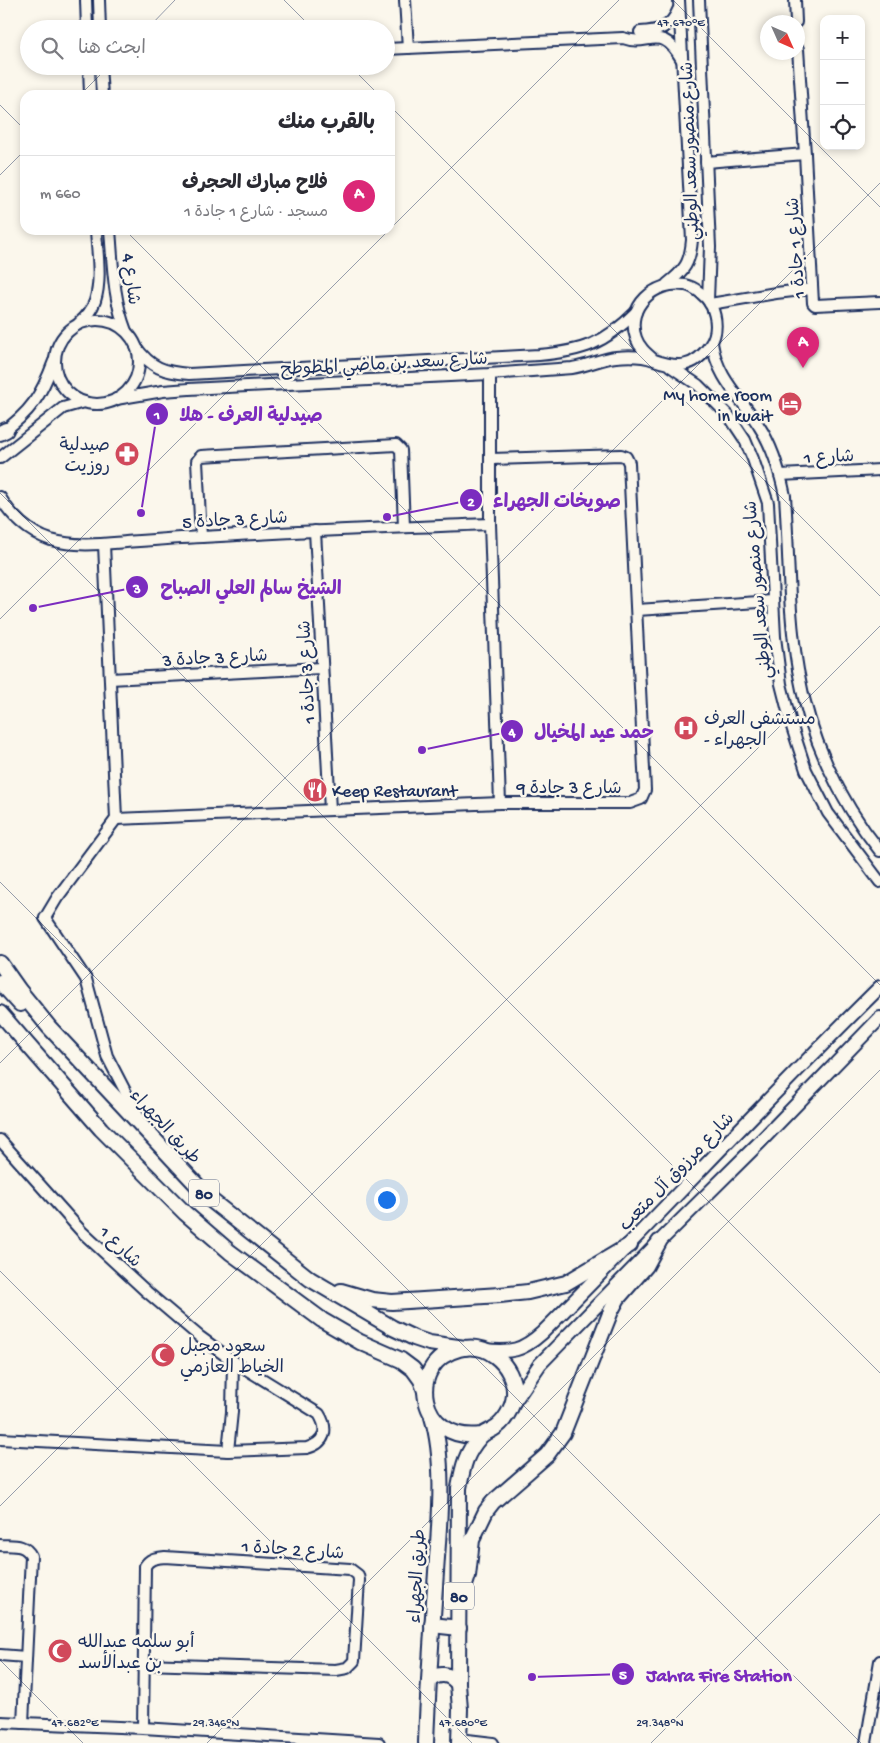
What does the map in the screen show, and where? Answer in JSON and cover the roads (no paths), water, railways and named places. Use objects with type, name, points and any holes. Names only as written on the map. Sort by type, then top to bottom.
[{"type":"highway","name":"طريق الجهراء","points":[[0,963],[50,1028],[148,1135],[212,1201],[310,1279],[393,1328],[414,1338],[445,1346],[465,1348]]},
{"type":"highway","points":[[0,982],[16,1001],[50,1028]]},
{"type":"highway","name":"80","points":[[0,1013],[101,1128],[185,1213],[238,1258],[322,1320],[360,1342],[401,1360],[421,1380],[425,1391]]},
{"type":"highway","points":[[0,1018],[25,1043]]},
{"type":"highway","points":[[459,1604],[468,1576],[472,1540],[478,1525],[493,1502],[547,1455],[564,1433],[611,1311],[618,1298],[646,1266],[659,1242]]},
{"type":"highway","points":[[310,1279],[343,1292],[372,1300],[392,1302],[500,1296],[566,1283],[630,1245]]},
{"type":"highway","name":"80","points":[[430,1413],[425,1391],[427,1378],[433,1367],[442,1357],[453,1351],[465,1348],[483,1349]]},
{"type":"highway","points":[[483,1349],[494,1354],[503,1362],[509,1372],[513,1383],[514,1395],[511,1406]]},
{"type":"highway","name":"80","points":[[459,1741],[459,1488],[463,1462],[468,1451],[481,1435],[494,1429],[504,1419],[511,1406]]},
{"type":"highway","name":"طريق الجهراء","points":[[426,1743],[428,1681],[438,1540],[440,1465],[436,1430],[430,1413]]},
{"type":"highway","points":[[430,1413],[447,1430],[458,1435],[481,1435]]},
{"type":"highway","points":[[432,1625],[459,1628]]},
{"type":"highway","points":[[428,1681],[442,1674],[453,1678],[458,1684]]},
{"type":"main road","name":"شارع مرزوق آل متعب","points":[[483,1349],[501,1352],[515,1351],[529,1345],[630,1245],[742,1126],[880,985]]},
{"type":"main road","points":[[511,1406],[540,1364],[879,1022]]},
{"type":"street","points":[[86,0],[87,20]]},
{"type":"street","points":[[99,0],[100,20]]},
{"type":"street","points":[[405,0],[408,48]]},
{"type":"street","name":"شارع منصور سعد الوطني","points":[[700,0],[710,247],[709,302]]},
{"type":"street","points":[[794,0],[795,15]]},
{"type":"street","points":[[623,38],[630,33],[663,28],[675,18],[679,4]]},
{"type":"street","name":"شارع منصور سعد الوطني","points":[[665,285],[685,268],[689,260],[692,240],[679,4]]},
{"type":"street","points":[[395,49],[655,38],[670,44],[682,60]]},
{"type":"street","name":"شارع 1 جادة 1","points":[[799,60],[813,303],[815,305],[880,302]]},
{"type":"street","points":[[89,75],[90,90]]},
{"type":"street","points":[[101,75],[102,90]]},
{"type":"street","points":[[706,162],[805,154]]},
{"type":"street","name":"شارع 4","points":[[78,325],[91,310],[97,294],[96,235]]},
{"type":"street","name":"شارع 4","points":[[110,235],[118,312],[126,332]]},
{"type":"street","points":[[665,285],[689,286],[700,292],[709,302],[715,316],[716,330],[712,342],[704,353],[694,361],[682,365],[669,365],[653,359],[643,350],[636,339],[634,326],[636,312],[642,300],[652,291],[665,285]]},
{"type":"street","points":[[709,302],[811,289]]},
{"type":"street","name":"شارع سعد بن ماضي المطوطح","points":[[136,347],[148,362],[158,368],[170,373],[189,374],[539,355],[567,352],[590,346],[607,338],[621,328],[636,312]]},
{"type":"street","points":[[0,458],[63,408],[84,402],[100,403],[116,399],[128,390],[136,377],[139,357],[136,347],[126,332],[108,322],[98,320],[88,321],[70,331],[63,338],[58,348],[42,393],[25,414],[2,432]]},
{"type":"street","name":"شارع منصور سعد الوطني","points":[[712,342],[718,368],[760,427],[770,446],[780,475],[785,505],[792,624],[798,670],[809,717],[823,757],[840,790],[879,847]]},
{"type":"street","name":"شارع سعد بن ماضي المطوطح","points":[[116,399],[163,391],[189,389],[490,374],[584,367],[613,357],[653,359]]},
{"type":"street","points":[[56,358],[58,376],[62,385],[76,398],[84,402]]},
{"type":"street","name":"شارع منصور سعد الوطني","points":[[669,365],[698,385],[729,416],[745,440],[753,459],[768,502],[775,637],[781,684],[792,727],[806,770],[828,813],[879,880]]},
{"type":"street","name":"شارع 3 جادة 9","points":[[490,374],[490,524],[500,803],[630,804],[641,799],[645,790],[637,610],[628,463],[626,457],[621,454],[491,458]]},
{"type":"street","points":[[201,537],[197,461],[201,456],[396,445],[401,450],[404,527]]},
{"type":"street","name":"شارع 1","points":[[780,475],[880,470]]},
{"type":"street","name":"شارع 3 جادة 5","points":[[0,497],[19,522],[32,531],[49,539],[68,544],[104,544],[315,531],[490,524]]},
{"type":"street","name":"شارع 3 جادة 1","points":[[315,531],[330,810]]},
{"type":"street","points":[[104,544],[116,819],[57,898],[45,918],[86,979],[107,1056],[148,1135]]},
{"type":"street","points":[[637,610],[773,602]]},
{"type":"street","name":"شارع 3 جادة 3","points":[[110,679],[322,668]]},
{"type":"street","points":[[116,819],[500,803]]},
{"type":"street","name":"شارع 1","points":[[0,1140],[82,1232],[118,1266],[200,1337],[233,1361],[319,1414],[324,1422],[320,1441],[316,1445],[307,1448],[228,1451],[0,1439]]},
{"type":"street","points":[[228,1451],[232,1412],[233,1361]]},
{"type":"street","points":[[0,1545],[22,1546],[28,1550],[31,1556],[23,1723]]},
{"type":"street","name":"شارع 2 جادة 1","points":[[143,1728],[145,1566],[153,1558],[165,1557],[350,1569],[358,1575],[354,1661],[347,1668],[336,1670],[144,1664]]},
{"type":"street","points":[[0,1655],[26,1657]]},
{"type":"street","points":[[866,1743],[880,1662]]},
{"type":"street","points":[[0,1722],[143,1728],[379,1743]]},
{"type":"street","points":[[459,1741],[493,1743]]},
{"type":"place","name":"فلاح مبارك الحجرف","points":[[803,368]]},
{"type":"place","name":"My home room in kuait","points":[[790,404]]},
{"type":"place","name":"صيدلية روزيت","points":[[127,454]]},
{"type":"place","name":"صيدلية العرف - هلا","points":[[141,513]]},
{"type":"place","name":"صويخات الجهراء","points":[[387,517]]},
{"type":"place","name":"الشيخ سالم العلي الصباح","points":[[33,608]]},
{"type":"place","name":"مستشفى العرف - الجهراء","points":[[686,728]]},
{"type":"place","name":"حمد عيد المخيال","points":[[422,750]]},
{"type":"place","name":"Keep Restaurant","points":[[315,790]]},
{"type":"place","name":"سعود مجبل الخياط العازمي","points":[[163,1355]]},
{"type":"place","name":"أبو سلمه عبدالله بن عبدالأسد","points":[[60,1651]]},
{"type":"place","name":"Jahra Fire Station","points":[[532,1677]]}]
